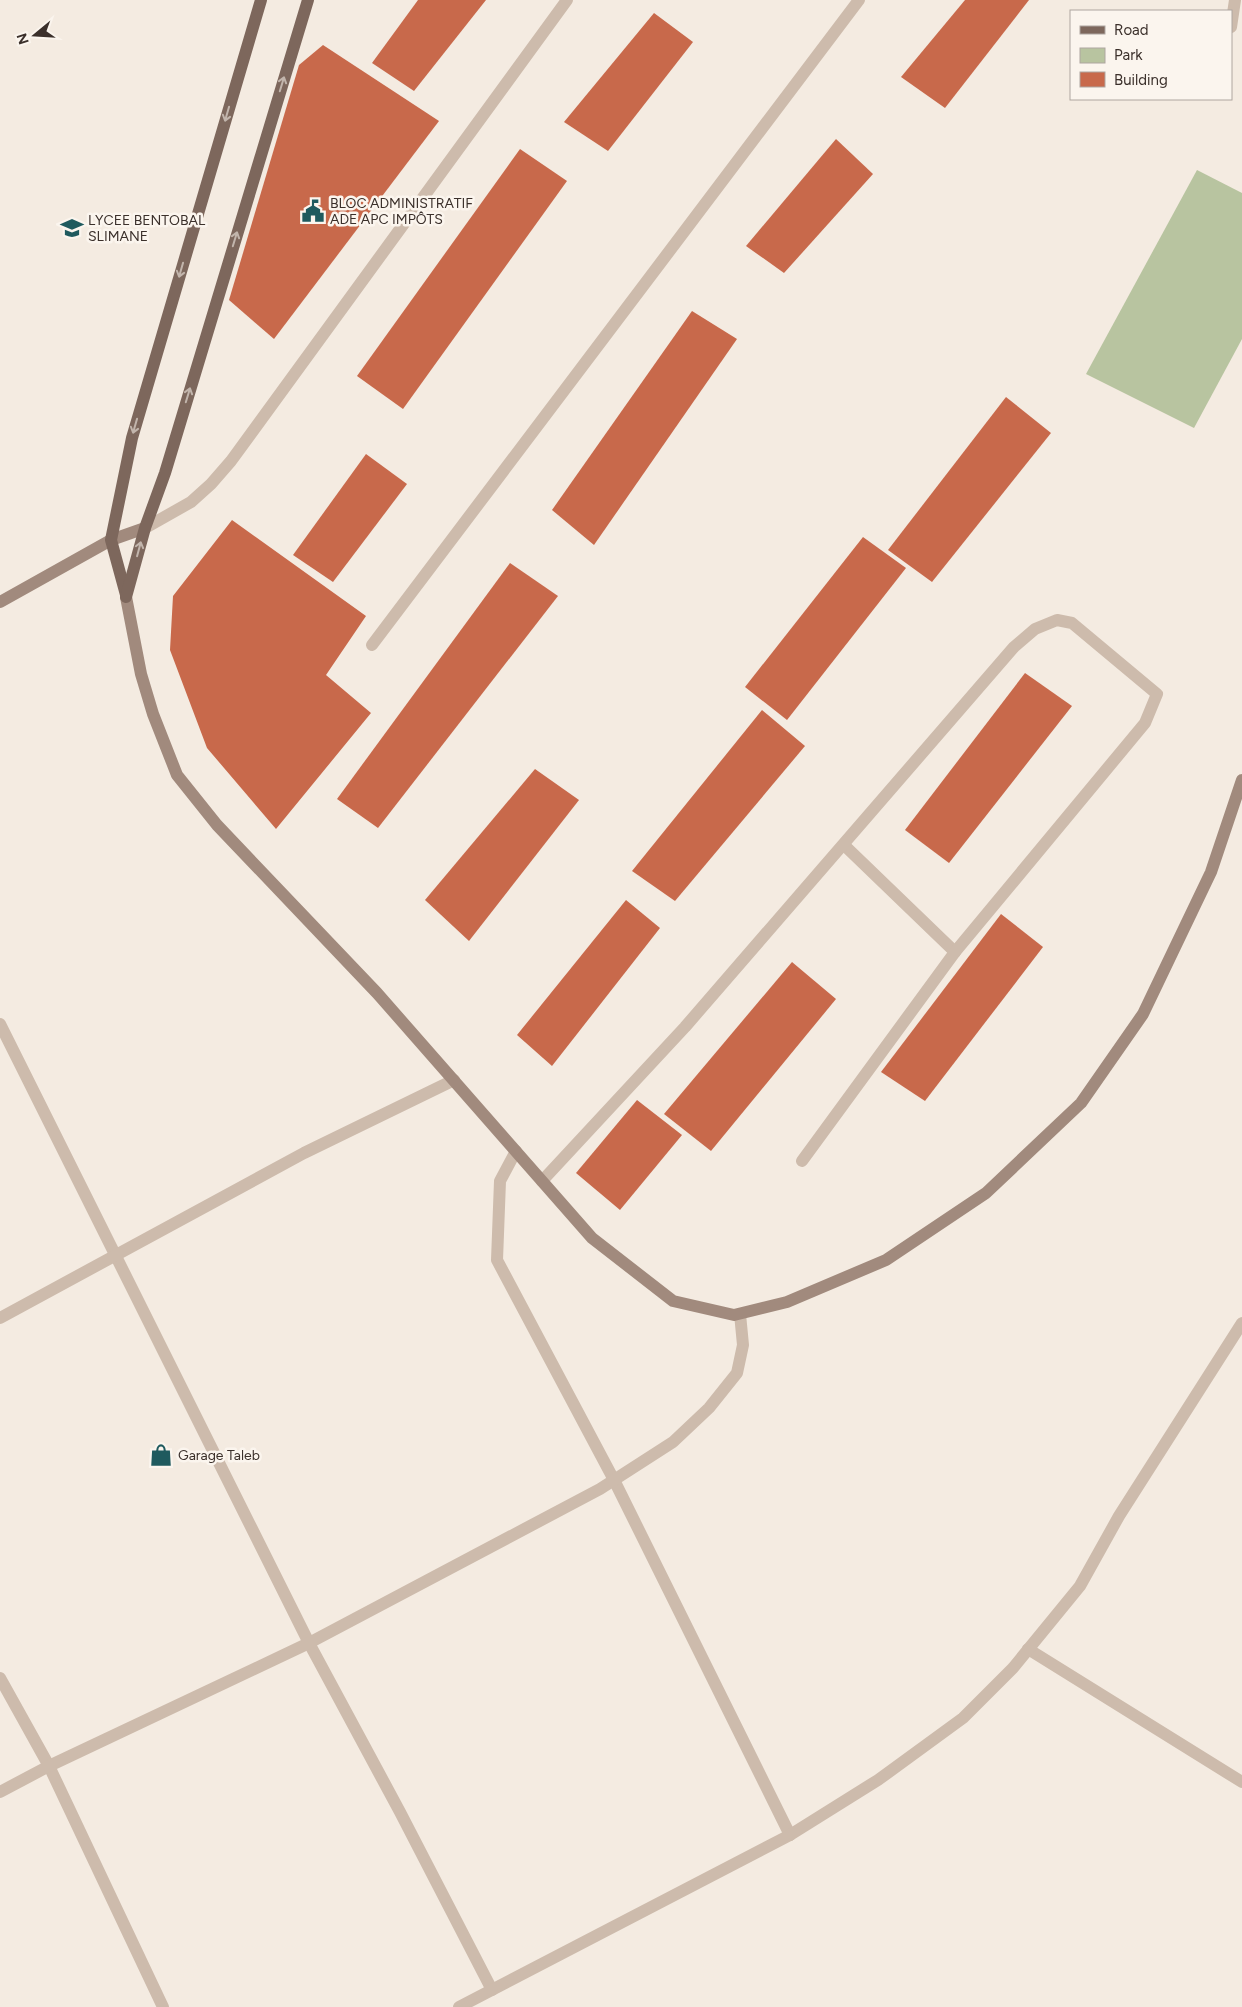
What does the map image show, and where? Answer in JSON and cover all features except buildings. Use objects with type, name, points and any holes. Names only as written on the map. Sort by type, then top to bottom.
[{"type":"main road","points":[[260,0],[132,438],[111,540],[126,596],[141,674],[153,714],[177,775],[217,825],[377,993],[592,1238],[673,1301],[734,1315],[787,1302],[886,1260],[986,1193],[1081,1103],[1143,1014],[1211,872],[1242,780]]},
{"type":"main road","points":[[126,596],[144,528],[165,473],[308,0]]},
{"type":"main road","points":[[0,602],[111,540],[144,528]]},
{"type":"street","points":[[144,528],[191,502],[211,484],[231,461],[568,0]]},
{"type":"street","points":[[372,645],[859,0]]},
{"type":"street","points":[[1232,20],[1235,0]]},
{"type":"street","points":[[542,1181],[685,1027],[1014,647],[1035,629],[1057,620],[1072,623],[1157,694],[1144,723],[955,952],[802,1161]]},
{"type":"street","points":[[844,845],[955,952]]},
{"type":"street","points":[[0,1024],[309,1643],[400,1812],[492,1990]]},
{"type":"street","points":[[0,1318],[304,1153],[454,1080]]},
{"type":"street","points":[[516,1150],[500,1181],[496,1260],[614,1480],[790,1835]]},
{"type":"street","points":[[0,1792],[49,1766],[309,1643],[614,1480],[673,1442],[709,1408],[736,1373],[743,1345],[740,1314]]},
{"type":"street","points":[[459,2007],[790,1835],[878,1780],[964,1718],[1012,1668],[1080,1586],[1119,1516],[1242,1323]]},
{"type":"street","points":[[1028,1649],[1242,1782]]},
{"type":"street","points":[[0,1678],[49,1766],[163,2007]]},
{"type":"green space","points":[[1197,170],[1242,193],[1242,339],[1194,428],[1086,374]]},
{"type":"place","name":"BLOC ADMINISTRATIF ADE APC IMPÔTS","points":[[313,211]]},
{"type":"place","name":"LYCEE BENTOBAL SLIMANE","points":[[72,228]]},
{"type":"place","name":"Garage Taleb","points":[[161,1455]]}]
